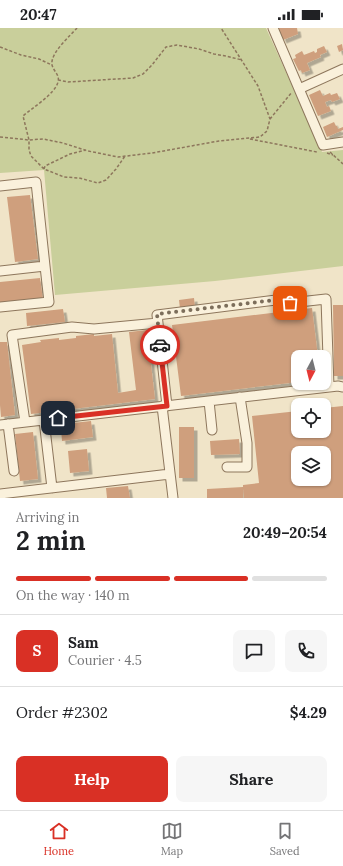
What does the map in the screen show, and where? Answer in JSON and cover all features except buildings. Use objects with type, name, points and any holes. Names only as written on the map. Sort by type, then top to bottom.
[{"type":"street","points":[[273,28],[298,87],[322,150],[343,142]]},
{"type":"street","points":[[298,87],[343,69]]},
{"type":"street","points":[[0,186],[36,182],[49,302],[0,307]]},
{"type":"street","points":[[0,271],[45,266]]},
{"type":"street","points":[[173,498],[157,314],[284,299],[290,303],[326,299],[328,350]]},
{"type":"street","points":[[25,422],[12,335],[72,327],[94,329],[158,323]]},
{"type":"street","points":[[331,387],[343,387]]},
{"type":"street","points":[[14,471],[4,425],[302,390]]},
{"type":"street","points":[[227,467],[247,467],[247,443],[240,397]]},
{"type":"street","points":[[209,401],[212,430]]},
{"type":"street","points":[[44,420],[52,488]]},
{"type":"street","points":[[0,494],[170,474]]},
{"type":"path","points":[[52,65],[54,55],[78,28]]},
{"type":"path","points":[[221,28],[258,86],[270,119]]},
{"type":"path","points":[[58,80],[68,82],[133,78],[143,74],[166,47],[177,45],[242,60]]},
{"type":"path","points":[[0,47],[21,55],[39,59],[52,65],[58,76],[58,80],[53,91],[23,116],[29,140],[28,150],[44,169],[64,177],[79,178],[98,183],[106,180],[125,156]]},
{"type":"path","points":[[0,137],[29,140],[43,139],[118,157],[152,153],[219,141],[260,137],[267,131],[270,119],[298,87]]},
{"type":"path","points":[[248,138],[322,150],[333,155],[343,164]]},
{"type":"path","points":[[44,169],[45,166],[70,154],[86,150]]},
{"type":"path","points":[[322,150],[333,155]]},
{"type":"green space","points":[[0,28],[266,28],[322,152],[343,150],[343,266],[215,281],[55,295],[44,170],[0,173]]},
{"type":"way so far","points":[[160,345],[157,314],[284,299],[290,303]]},
{"type":"route","points":[[58,418],[167,406],[160,345]]}]
